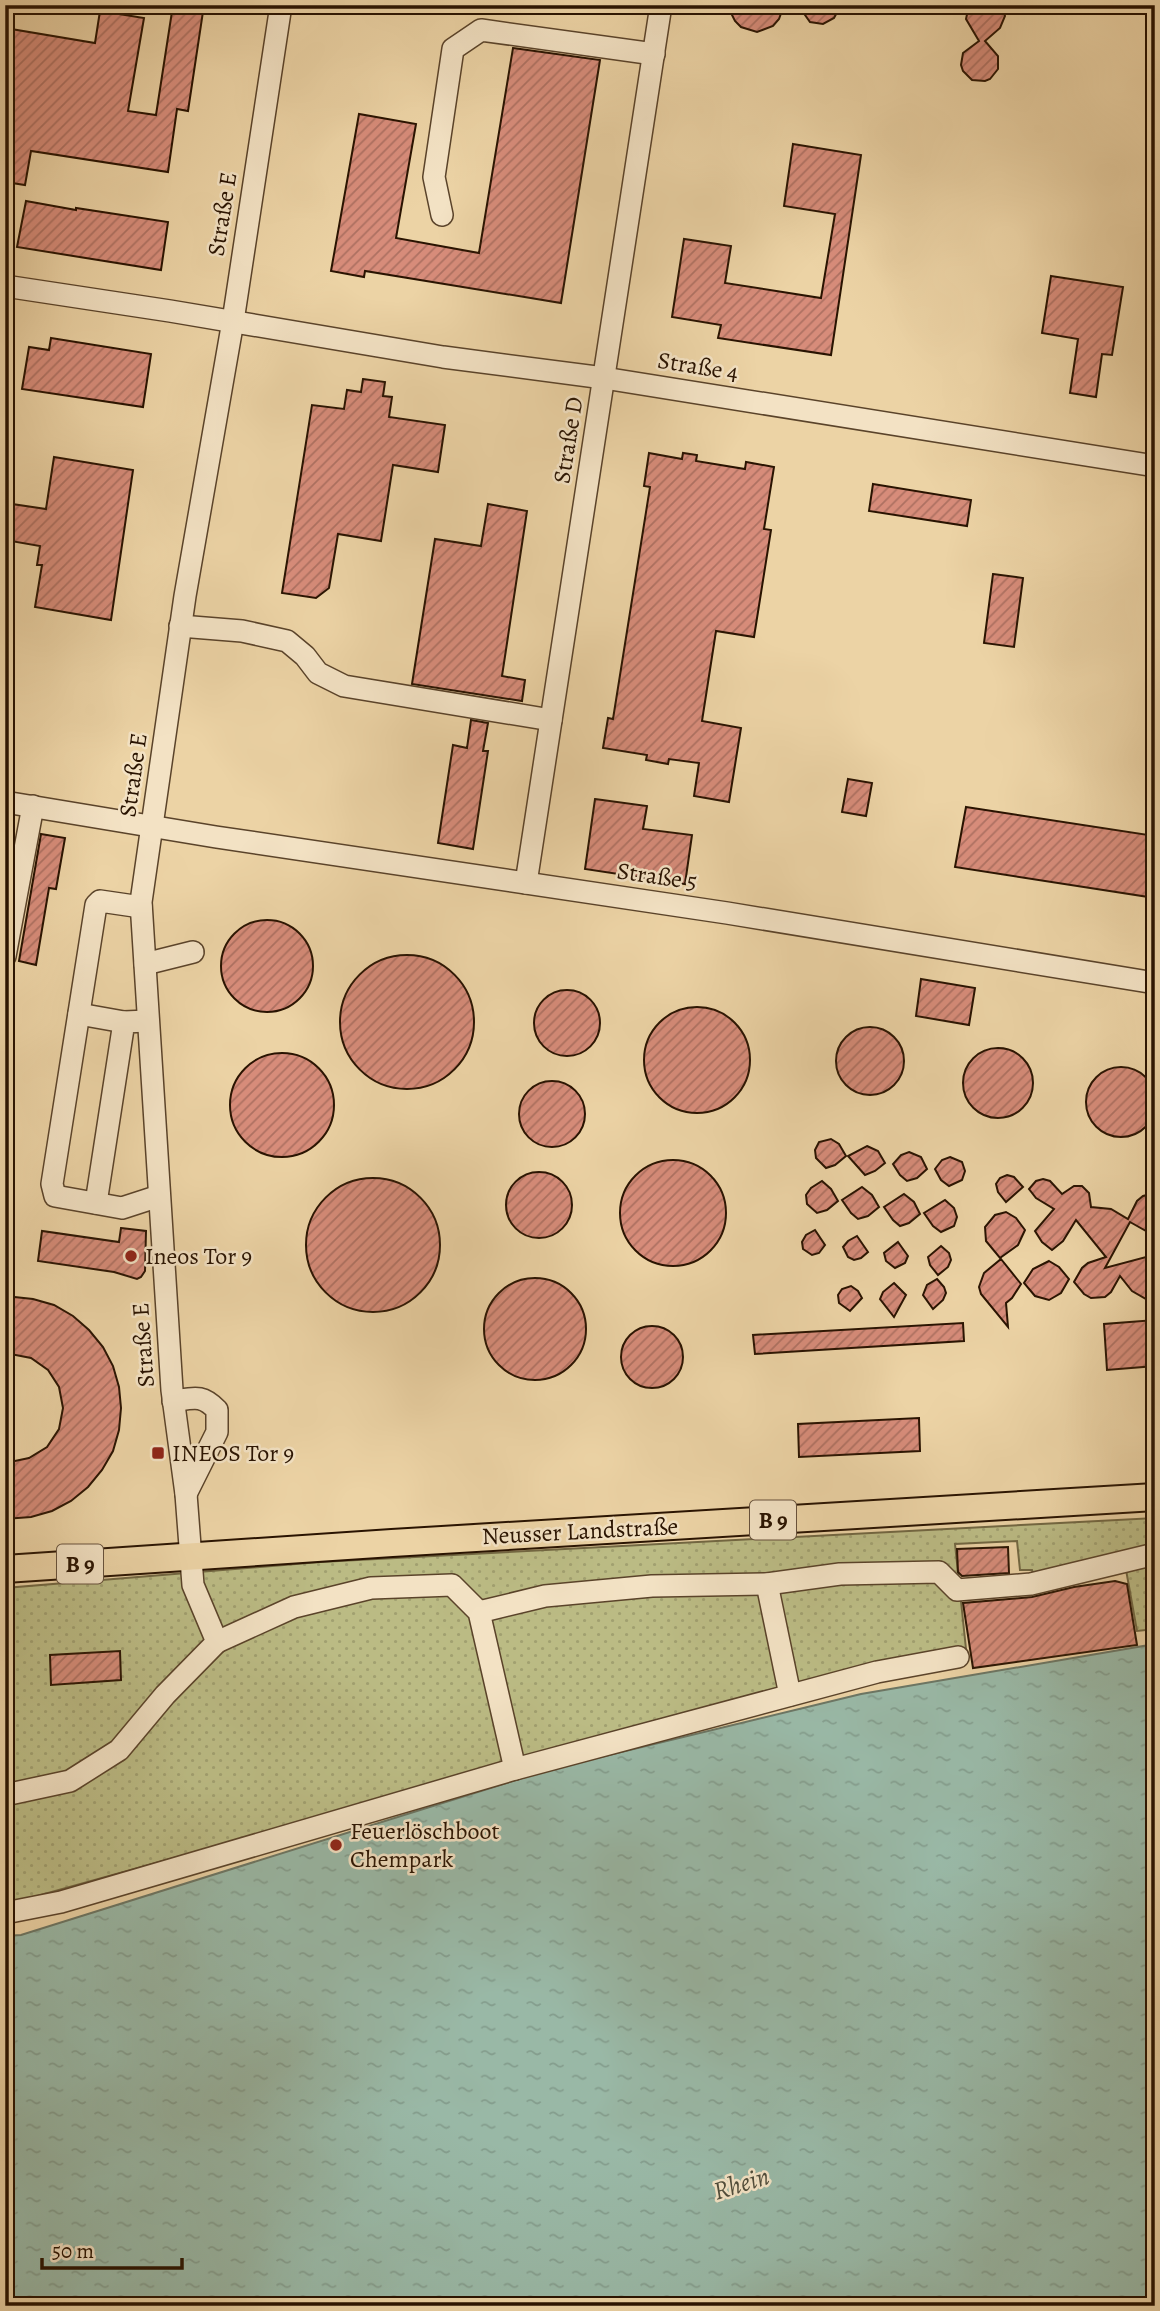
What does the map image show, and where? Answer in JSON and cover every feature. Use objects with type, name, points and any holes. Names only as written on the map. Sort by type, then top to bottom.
[{"type":"main road","name":"Neusser Landstraße","points":[[5,1569],[1155,1497]]},
{"type":"lane","name":"Straße E","points":[[217,1642],[193,1586],[186,1494],[173,1401],[141,907],[180,626],[233,321],[281,5]]},
{"type":"lane","name":"Straße D","points":[[526,883],[661,5]]},
{"type":"lane","points":[[442,215],[434,177],[453,49],[481,30],[653,54]]},
{"type":"lane","name":"Straße 4","points":[[5,286],[443,357],[604,378],[1155,466]]},
{"type":"lane","points":[[180,626],[242,631],[287,641],[305,656],[318,673],[344,686],[551,720]]},
{"type":"lane","name":"Straße 5","points":[[5,802],[727,913],[1155,983]]},
{"type":"lane","points":[[5,956],[33,806]]},
{"type":"lane","points":[[141,907],[100,901],[96,905],[52,1184],[55,1196],[122,1208],[159,1196]]},
{"type":"lane","points":[[145,964],[193,952]]},
{"type":"lane","points":[[79,1014],[124,1022],[148,1021]]},
{"type":"lane","points":[[96,1203],[124,1022]]},
{"type":"lane","points":[[173,1401],[199,1398],[208,1400],[217,1410],[216,1433],[186,1494]]},
{"type":"lane","points":[[479,1612],[545,1596],[571,1593],[652,1586],[766,1584],[840,1574],[939,1572],[957,1590],[1031,1584],[1155,1553]]},
{"type":"lane","points":[[766,1584],[790,1695]]},
{"type":"lane","points":[[5,1795],[70,1781],[119,1751],[165,1695],[217,1642],[294,1607],[371,1588],[452,1585],[479,1612],[514,1769]]},
{"type":"lane","points":[[5,1913],[61,1902],[514,1769],[877,1672],[958,1657]]},
{"type":"green space","points":[[1155,1518],[1155,1629],[1137,1631],[1123,1553],[1033,1574],[1032,1570],[1020,1570],[1017,1541],[955,1544],[966,1649],[625,1732],[5,1905],[5,1588],[320,1562]]},
{"type":"water","name":"Rhein","points":[[1155,1644],[1155,2306],[5,2306],[5,1936],[21,1935],[551,1769],[861,1694]]},
{"type":"building","points":[[173,5],[204,5],[188,111],[177,109],[168,172],[31,151],[25,185],[5,182],[5,28],[95,43],[100,11],[144,18],[128,111],[156,115]]},
{"type":"building","points":[[727,5],[784,5],[773,26],[757,32],[741,27]]},
{"type":"building","points":[[798,5],[841,5],[834,18],[823,24],[810,22]]},
{"type":"building","points":[[969,5],[1001,5],[1005,16],[1000,28],[985,41],[998,56],[998,69],[985,81],[972,80],[961,65],[963,53],[979,41],[966,19]]},
{"type":"building","points":[[513,48],[600,60],[561,303],[365,271],[364,277],[331,271],[359,114],[416,124],[396,238],[479,253]]},
{"type":"building","points":[[793,144],[861,155],[831,355],[718,338],[721,325],[672,317],[684,239],[731,246],[725,283],[821,298],[835,214],[784,206]]},
{"type":"building","points":[[26,201],[168,222],[161,270],[17,247]]},
{"type":"building","points":[[1051,276],[1123,287],[1112,355],[1102,354],[1096,397],[1070,393],[1078,339],[1042,333]]},
{"type":"building","points":[[51,338],[151,354],[143,407],[22,389],[29,347],[49,350]]},
{"type":"building","points":[[363,379],[385,382],[383,396],[392,397],[389,417],[445,425],[438,472],[393,465],[381,541],[338,534],[329,588],[316,598],[282,593],[312,405],[344,409],[347,390],[361,392]]},
{"type":"building","points":[[649,453],[682,459],[683,453],[697,455],[696,461],[745,469],[746,462],[774,467],[764,529],[771,530],[754,637],[716,631],[702,721],[741,728],[729,802],[694,796],[699,763],[669,759],[668,764],[646,760],[647,755],[603,748],[608,718],[613,719],[650,487],[644,486]]},
{"type":"building","points":[[54,457],[133,470],[111,620],[35,607],[42,565],[37,565],[40,546],[5,540],[5,503],[46,509]]},
{"type":"building","points":[[873,484],[971,500],[967,526],[869,511]]},
{"type":"building","points":[[488,504],[527,511],[502,676],[525,680],[522,701],[412,684],[435,539],[481,546]]},
{"type":"building","points":[[993,574],[1023,578],[1014,647],[984,643]]},
{"type":"building","points":[[471,720],[488,723],[483,751],[488,751],[473,849],[438,843],[453,745],[467,748]]},
{"type":"building","points":[[848,779],[872,783],[866,816],[842,812]]},
{"type":"building","points":[[595,799],[647,806],[643,829],[692,835],[685,884],[585,869]]},
{"type":"building","points":[[966,807],[1155,836],[1155,898],[955,867]]},
{"type":"building","points":[[41,834],[65,838],[56,889],[49,888],[36,965],[19,961]]},
{"type":"building","points":[[267,920],[293,928],[305,940],[313,966],[305,992],[293,1004],[267,1012],[241,1004],[229,992],[221,966],[229,940],[241,928]]},
{"type":"building","points":[[407,955],[433,960],[455,974],[469,996],[474,1022],[469,1048],[455,1070],[433,1084],[407,1089],[381,1084],[359,1070],[345,1048],[340,1022],[345,996],[359,974],[381,960]]},
{"type":"building","points":[[921,979],[975,988],[969,1025],[916,1016]]},
{"type":"building","points":[[567,990],[580,993],[590,1000],[597,1010],[600,1023],[597,1036],[590,1046],[580,1053],[567,1056],[554,1053],[544,1046],[537,1036],[534,1023],[537,1010],[544,1000],[554,993]]},
{"type":"building","points":[[697,1007],[717,1011],[734,1023],[746,1040],[750,1060],[746,1080],[734,1097],[717,1109],[697,1113],[677,1109],[660,1097],[648,1080],[644,1060],[648,1040],[660,1023],[677,1011]]},
{"type":"building","points":[[870,1027],[883,1029],[894,1037],[902,1048],[902,1074],[894,1085],[883,1093],[870,1095],[857,1093],[846,1085],[838,1074],[836,1061],[838,1048],[846,1037],[857,1029]]},
{"type":"building","points":[[998,1048],[1023,1058],[1033,1083],[1023,1108],[998,1118],[973,1108],[963,1083],[973,1058]]},
{"type":"building","points":[[282,1053],[302,1057],[319,1068],[330,1085],[334,1105],[330,1125],[319,1142],[302,1153],[282,1157],[262,1153],[245,1142],[234,1125],[230,1105],[234,1085],[245,1068],[262,1057]]},
{"type":"building","points":[[1121,1067],[1146,1077],[1156,1102],[1146,1127],[1121,1137],[1096,1127],[1086,1102],[1096,1077]]},
{"type":"building","points":[[552,1081],[565,1084],[575,1091],[582,1101],[585,1114],[582,1127],[575,1137],[565,1144],[552,1147],[539,1144],[529,1137],[522,1127],[519,1114],[522,1101],[529,1091],[539,1084]]},
{"type":"building","points":[[831,1139],[839,1144],[846,1156],[826,1168],[816,1158],[815,1150],[819,1142]]},
{"type":"building","points":[[867,1146],[878,1151],[885,1163],[865,1175],[848,1156]]},
{"type":"building","points":[[909,1152],[921,1157],[927,1169],[917,1178],[907,1181],[893,1164],[901,1155]]},
{"type":"building","points":[[950,1157],[962,1162],[965,1171],[962,1180],[949,1186],[941,1180],[935,1169],[942,1160]]},
{"type":"building","points":[[673,1160],[693,1164],[711,1175],[722,1193],[726,1213],[722,1233],[711,1251],[693,1262],[673,1266],[653,1262],[635,1251],[624,1233],[620,1213],[624,1193],[635,1175],[653,1164]]},
{"type":"building","points":[[539,1172],[552,1175],[562,1182],[569,1192],[572,1205],[569,1218],[562,1228],[552,1235],[539,1238],[526,1235],[516,1228],[509,1218],[506,1205],[509,1192],[516,1182],[526,1175]]},
{"type":"building","points":[[1007,1175],[1014,1177],[1023,1187],[1006,1202],[998,1192],[996,1184],[1000,1178]]},
{"type":"building","points":[[373,1178],[399,1183],[421,1197],[435,1219],[440,1245],[435,1271],[421,1293],[399,1307],[373,1312],[347,1307],[325,1293],[311,1271],[306,1245],[311,1219],[325,1197],[347,1183]]},
{"type":"building","points":[[822,1181],[838,1201],[827,1210],[817,1213],[807,1204],[806,1195]]},
{"type":"building","points":[[1036,1181],[1050,1181],[1062,1194],[1074,1186],[1082,1186],[1089,1193],[1091,1207],[1111,1209],[1128,1219],[1137,1201],[1143,1196],[1155,1193],[1155,1236],[1130,1222],[1105,1268],[1146,1257],[1155,1261],[1155,1292],[1146,1299],[1132,1291],[1120,1276],[1105,1297],[1091,1298],[1084,1294],[1074,1282],[1082,1268],[1106,1257],[1076,1220],[1063,1241],[1052,1250],[1042,1242],[1035,1231],[1054,1209],[1036,1198],[1029,1189]]},
{"type":"building","points":[[862,1187],[872,1195],[879,1207],[868,1216],[858,1219],[842,1200]]},
{"type":"building","points":[[904,1194],[914,1202],[920,1214],[900,1226],[884,1207]]},
{"type":"building","points":[[945,1200],[954,1208],[957,1217],[954,1226],[941,1232],[924,1213]]},
{"type":"building","points":[[1006,1212],[1016,1218],[1025,1230],[1018,1245],[1000,1258],[986,1241],[985,1227],[995,1215]]},
{"type":"building","points":[[121,1228],[146,1231],[145,1271],[137,1279],[114,1272],[38,1261],[42,1231],[119,1242]]},
{"type":"building","points":[[815,1230],[825,1245],[819,1253],[812,1255],[803,1249],[802,1242],[806,1235]]},
{"type":"building","points":[[857,1236],[868,1252],[854,1260],[848,1257],[843,1247]]},
{"type":"building","points":[[898,1242],[908,1256],[905,1263],[895,1268],[886,1261],[884,1253]]},
{"type":"building","points":[[941,1246],[949,1253],[951,1260],[948,1267],[938,1275],[930,1265],[928,1257]]},
{"type":"building","points":[[1001,1259],[1021,1284],[1006,1303],[1008,1327],[981,1294],[979,1287],[984,1273]]},
{"type":"building","points":[[1049,1261],[1059,1267],[1069,1279],[1061,1293],[1049,1300],[1035,1296],[1024,1283],[1033,1269]]},
{"type":"building","points":[[535,1278],[555,1282],[571,1293],[582,1309],[586,1329],[582,1349],[571,1365],[555,1376],[535,1380],[515,1376],[499,1365],[488,1349],[484,1329],[488,1309],[499,1293],[515,1282]]},
{"type":"building","points":[[937,1279],[946,1293],[933,1309],[923,1295],[927,1285]]},
{"type":"building","points":[[894,1283],[906,1295],[894,1317],[880,1299],[883,1292]]},
{"type":"building","points":[[851,1286],[862,1298],[850,1311],[839,1303],[838,1295],[842,1289]]},
{"type":"building","points":[[5,1296],[33,1299],[54,1305],[89,1330],[103,1347],[113,1366],[121,1408],[113,1451],[88,1487],[71,1501],[52,1511],[31,1517],[5,1519],[5,1463],[29,1458],[47,1447],[59,1429],[63,1408],[59,1387],[48,1370],[31,1358],[5,1353]]},
{"type":"building","points":[[1155,1320],[1155,1366],[1107,1370],[1104,1324]]},
{"type":"building","points":[[963,1323],[964,1341],[755,1354],[753,1335]]},
{"type":"building","points":[[646,1326],[658,1326],[674,1335],[681,1345],[681,1369],[674,1379],[658,1388],[646,1388],[635,1383],[626,1374],[621,1363],[621,1351],[626,1340],[635,1331]]},
{"type":"building","points":[[919,1418],[920,1451],[799,1457],[798,1424]]},
{"type":"building","points":[[1008,1547],[1009,1573],[962,1576],[958,1572],[957,1549]]},
{"type":"building","points":[[1115,1581],[1127,1584],[1137,1645],[973,1668],[963,1603],[1032,1597]]},
{"type":"building","points":[[120,1651],[121,1680],[51,1685],[50,1655]]},
{"type":"place","name":"Ineos Tor 9","points":[[131,1256]]},
{"type":"place","name":"INEOS Tor 9","points":[[158,1453]]},
{"type":"place","name":"Feuerlöschboot Chempark","points":[[336,1845]]}]
